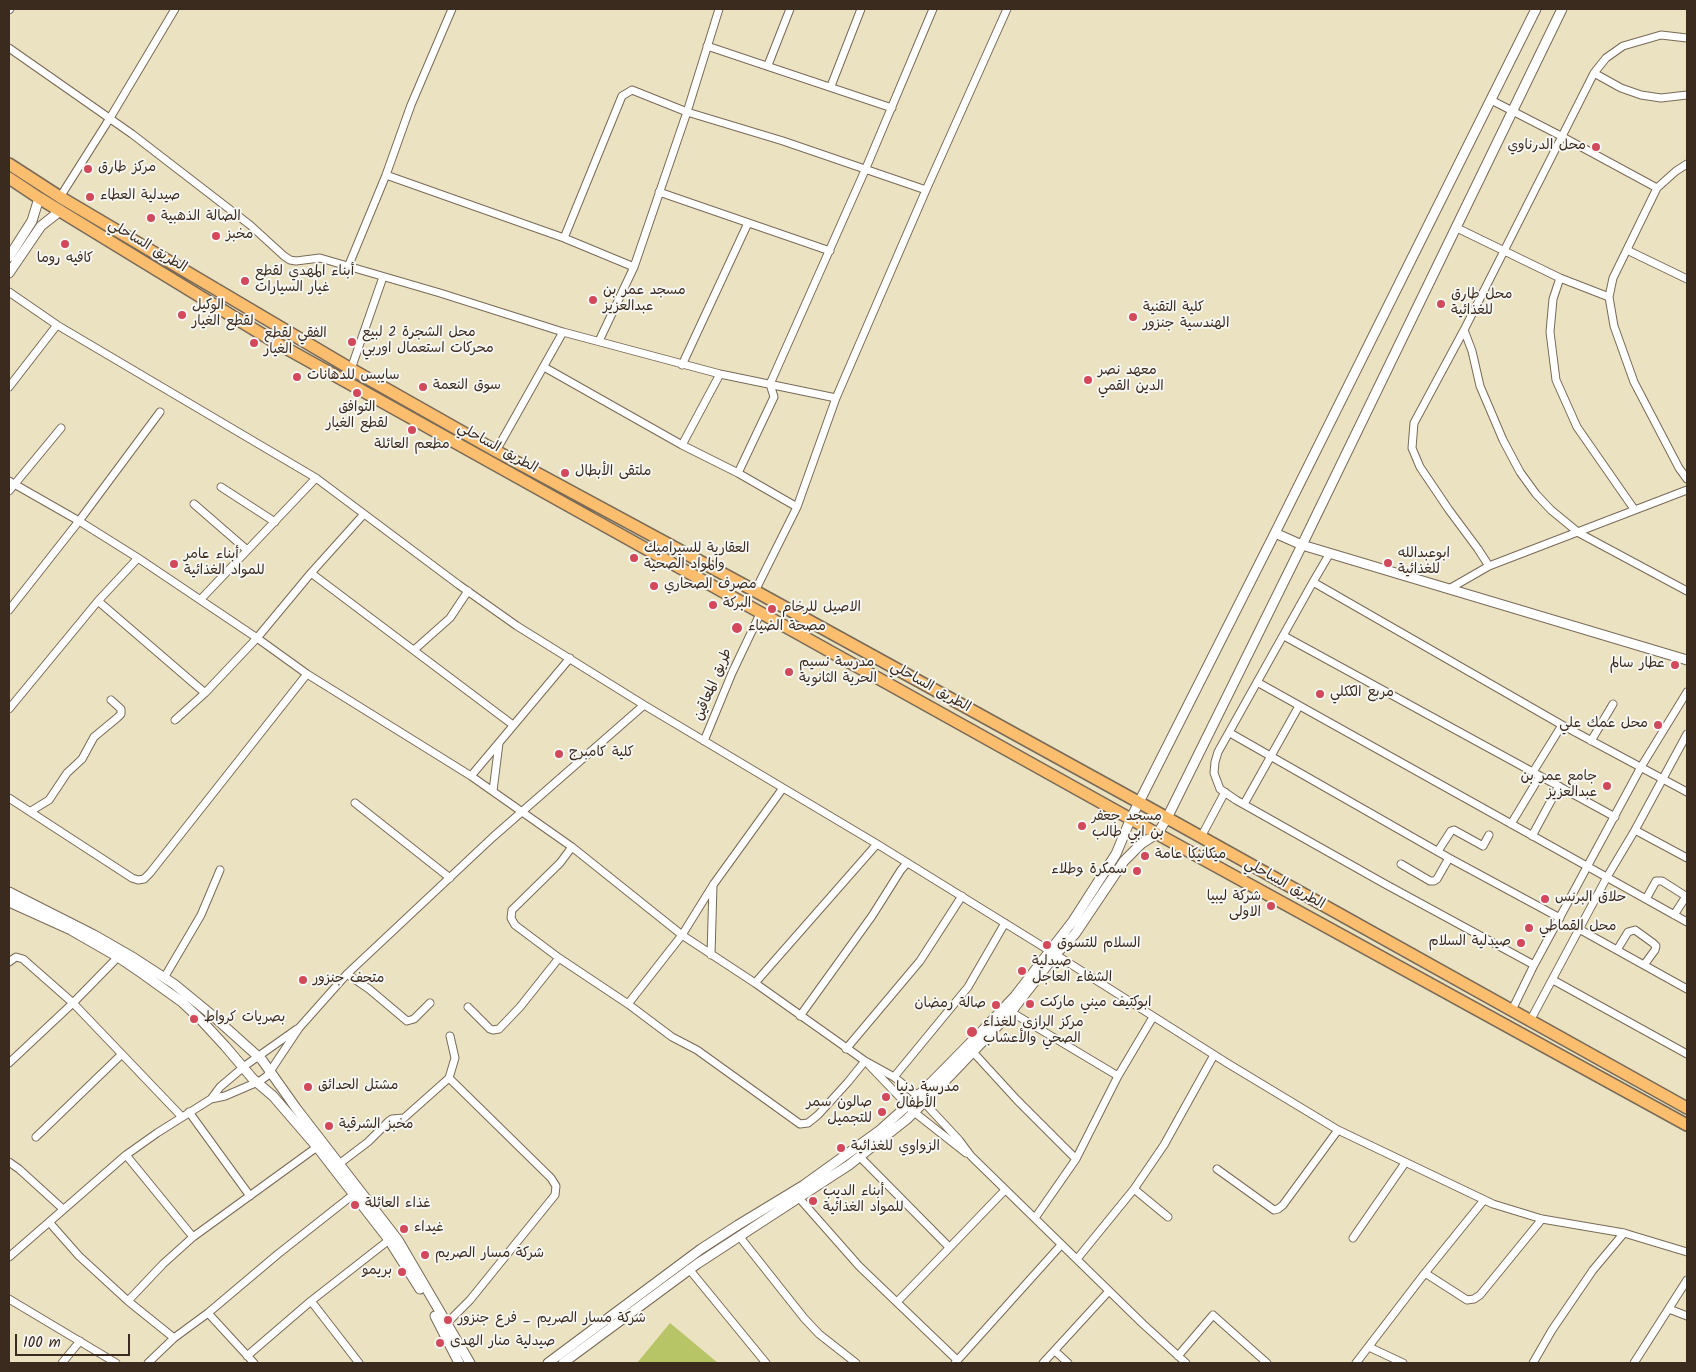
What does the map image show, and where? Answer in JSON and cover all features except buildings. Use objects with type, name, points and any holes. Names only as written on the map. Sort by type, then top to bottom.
[{"type":"highway","name":"الطريق الساحلي","points":[[9,164],[60,197],[351,369],[1139,802],[1687,1108]]},
{"type":"highway","name":"الطريق الساحلي","points":[[9,178],[273,341],[1687,1125]]},
{"type":"street","points":[[60,197],[175,9]]},
{"type":"street","points":[[348,267],[386,175],[411,105],[452,9]]},
{"type":"street","points":[[599,341],[634,267],[687,112],[719,9]]},
{"type":"street","points":[[768,65],[790,9]]},
{"type":"street","points":[[831,86],[862,9]]},
{"type":"street","points":[[738,473],[774,398],[770,384],[830,251],[933,9]]},
{"type":"street","points":[[755,591],[797,507],[836,398],[1007,9]]},
{"type":"street","points":[[921,1099],[973,1052],[1011,1012],[1053,953],[1116,854],[1131,818],[1536,9]]},
{"type":"street","points":[[563,1363],[689,1269],[860,1157],[921,1099],[1053,953],[1075,934],[1124,861],[1141,844],[1158,833],[1302,545],[1562,9]]},
{"type":"street","points":[[1489,566],[1420,467],[1412,448],[1414,423],[1464,330],[1594,73],[1606,58],[1623,46],[1661,35],[1687,38]]},
{"type":"street","points":[[707,46],[892,108]]},
{"type":"street","points":[[9,48],[110,118],[250,225],[284,256],[296,261],[320,258],[563,332],[682,365],[836,398]]},
{"type":"street","points":[[1594,73],[1621,88],[1641,95],[1661,98],[1687,94]]},
{"type":"street","points":[[564,238],[622,96],[632,90],[687,112],[866,168],[926,190]]},
{"type":"street","points":[[1491,100],[1657,188]]},
{"type":"street","points":[[1687,164],[1657,188],[1613,278],[1609,297],[1614,326],[1634,382],[1687,480]]},
{"type":"street","points":[[386,175],[564,238],[634,267]]},
{"type":"street","points":[[659,192],[830,251]]},
{"type":"street","points":[[9,273],[37,223],[39,198]]},
{"type":"street","points":[[9,257],[37,223],[60,211]]},
{"type":"street","points":[[682,365],[748,223]]},
{"type":"street","points":[[1457,228],[1560,278],[1609,297]]},
{"type":"street","points":[[1627,250],[1687,279]]},
{"type":"street","points":[[351,369],[383,277]]},
{"type":"street","points":[[1560,278],[1553,299],[1550,332],[1556,380],[1577,427],[1634,509]]},
{"type":"street","points":[[9,292],[57,325],[316,478],[518,626],[644,705],[962,896],[1214,1055],[1338,1130],[1484,1200],[1542,1219],[1624,1233],[1687,1252]]},
{"type":"street","points":[[9,387],[57,325]]},
{"type":"street","points":[[1464,330],[1472,352],[1480,386],[1503,440],[1520,472],[1536,494],[1551,510],[1579,533],[1687,591]]},
{"type":"street","points":[[496,450],[563,332]]},
{"type":"street","points":[[544,367],[797,507]]},
{"type":"street","points":[[682,445],[720,374]]},
{"type":"street","points":[[9,610],[80,521],[160,412]]},
{"type":"street","points":[[9,491],[11,482],[60,428]]},
{"type":"street","points":[[201,599],[316,478]]},
{"type":"street","points":[[11,482],[80,521],[138,558],[201,599],[307,674],[493,790],[572,848],[682,935],[755,983],[846,1049],[894,1077],[921,1099],[971,1156],[1005,1190],[1186,1363]]},
{"type":"street","points":[[221,487],[275,522]]},
{"type":"street","points":[[1449,589],[1489,566],[1687,490]]},
{"type":"street","points":[[194,504],[247,550]]},
{"type":"street","points":[[175,720],[257,638],[311,573],[364,514]]},
{"type":"street","points":[[1275,533],[1302,545],[1687,660]]},
{"type":"street","points":[[1330,553],[1218,752],[1214,773],[1220,789],[1534,966]]},
{"type":"street","points":[[9,708],[98,601],[138,558]]},
{"type":"street","points":[[311,573],[513,725]]},
{"type":"street","points":[[1313,582],[1562,725],[1687,792]]},
{"type":"street","points":[[414,650],[450,618],[468,591]]},
{"type":"street","points":[[98,601],[204,693]]},
{"type":"street","name":"طريق المعاقين","points":[[704,741],[732,673],[761,612]]},
{"type":"street","points":[[1284,636],[1615,817]]},
{"type":"street","points":[[471,776],[570,658]]},
{"type":"street","points":[[9,798],[31,810],[132,878],[144,879],[307,674]]},
{"type":"street","points":[[1257,682],[1687,922]]},
{"type":"street","points":[[1512,1010],[1587,866],[1687,692]]},
{"type":"street","points":[[31,810],[49,800],[67,773],[82,759],[94,737],[120,714],[121,709],[111,700]]},
{"type":"street","points":[[1591,741],[1613,704]]},
{"type":"street","points":[[9,1257],[126,1155],[211,1099],[225,1096],[264,1079],[271,1072],[299,1028],[347,974],[523,811],[644,705]]},
{"type":"street","points":[[1244,804],[1299,706]]},
{"type":"street","points":[[1533,772],[1562,725]]},
{"type":"street","points":[[1230,733],[1449,858],[1560,918]]},
{"type":"street","points":[[1530,1021],[1607,877],[1687,734]]},
{"type":"street","points":[[493,790],[499,742]]},
{"type":"street","points":[[1511,824],[1540,776]]},
{"type":"street","points":[[1532,836],[1559,786]]},
{"type":"street","points":[[628,1004],[682,935],[713,885],[783,788]]},
{"type":"street","points":[[1201,837],[1226,792]]},
{"type":"street","points":[[355,802],[450,878]]},
{"type":"street","points":[[1438,851],[1451,830],[1483,846],[1488,835]]},
{"type":"street","points":[[1635,830],[1687,858]]},
{"type":"street","points":[[755,983],[877,844]]},
{"type":"street","points":[[572,848],[511,913],[511,918],[515,925],[559,958],[628,1004],[672,1037],[696,1050],[800,1124],[808,1123],[818,1114],[866,1062]]},
{"type":"street","points":[[1401,864],[1430,881],[1434,881],[1449,858]]},
{"type":"street","points":[[800,1016],[872,916],[907,863]]},
{"type":"street","points":[[164,978],[201,915],[220,870]]},
{"type":"street","points":[[1646,899],[1656,882],[1662,881],[1684,895],[1685,898],[1674,915]]},
{"type":"street","points":[[711,955],[713,885]]},
{"type":"street","points":[[9,892],[94,935],[134,958],[164,978],[213,1016],[258,1057],[398,1240],[470,1363]]},
{"type":"street","points":[[846,1049],[920,961],[962,896]]},
{"type":"street","points":[[9,902],[71,930],[118,957],[182,1002],[213,1033],[256,1083],[273,1096],[317,1147],[389,1240],[425,1297],[459,1363]]},
{"type":"street","points":[[894,1077],[968,987],[1005,923]]},
{"type":"street","points":[[1579,929],[1687,989]]},
{"type":"street","points":[[1617,950],[1628,932],[1635,930],[1656,946],[1644,965]]},
{"type":"street","points":[[9,962],[16,957],[22,959],[72,1003],[182,1117]]},
{"type":"street","points":[[9,1063],[118,957]]},
{"type":"street","points":[[468,1007],[490,1029],[499,1029],[559,958]]},
{"type":"street","points":[[347,974],[370,989],[407,1021],[412,1021],[419,1016],[430,1003]]},
{"type":"street","points":[[1553,980],[1687,1054]]},
{"type":"street","points":[[1011,1012],[1118,1076]]},
{"type":"street","points":[[1035,1218],[1076,1159],[1118,1076],[1153,1017]]},
{"type":"street","points":[[211,1099],[220,1087],[243,1067],[299,1028]]},
{"type":"street","points":[[339,1164],[368,1142],[389,1121],[404,1118],[449,1078],[455,1058],[450,1036]]},
{"type":"street","points":[[973,1052],[1076,1159]]},
{"type":"street","points":[[36,1137],[122,1054]]},
{"type":"street","points":[[1076,1259],[1134,1189],[1164,1145],[1214,1055]]},
{"type":"street","points":[[866,1062],[911,1109],[954,1146],[971,1156]]},
{"type":"street","points":[[446,1324],[470,1300],[555,1195],[556,1186],[551,1178],[449,1078]]},
{"type":"street","points":[[548,1363],[701,1249],[804,1185],[911,1109]]},
{"type":"street","points":[[189,1112],[250,1196]]},
{"type":"street","points":[[1217,1169],[1274,1210],[1278,1209],[1283,1205],[1338,1130]]},
{"type":"street","points":[[128,1301],[163,1264],[193,1237],[317,1147]]},
{"type":"street","points":[[126,1155],[193,1237]]},
{"type":"street","points":[[860,1157],[949,1247]]},
{"type":"street","points":[[9,1162],[63,1209]]},
{"type":"street","points":[[1353,1238],[1405,1163]]},
{"type":"street","points":[[1134,1189],[1168,1217]]},
{"type":"street","points":[[896,1302],[1005,1190]]},
{"type":"street","points":[[148,1363],[174,1338],[208,1313],[278,1254],[354,1194]]},
{"type":"street","points":[[799,1198],[859,1266],[956,1362],[1062,1244]]},
{"type":"street","points":[[1356,1363],[1484,1200]]},
{"type":"street","points":[[1425,1273],[1467,1300],[1474,1299],[1480,1295],[1542,1219]]},
{"type":"street","points":[[49,1222],[79,1256],[128,1301],[174,1338]]},
{"type":"street","points":[[1533,1363],[1552,1330],[1593,1270],[1624,1233]]},
{"type":"street","points":[[739,1236],[804,1318],[819,1334],[856,1363]]},
{"type":"street","points":[[247,1356],[311,1301],[389,1240]]},
{"type":"street","points":[[689,1269],[766,1363]]},
{"type":"street","points":[[1634,1363],[1687,1280]]},
{"type":"street","points":[[1043,1363],[1109,1291]]},
{"type":"street","points":[[9,1299],[116,1363]]},
{"type":"street","points":[[311,1301],[359,1363]]},
{"type":"street","points":[[1669,1309],[1687,1316]]},
{"type":"street","points":[[208,1313],[254,1363]]},
{"type":"street","points":[[1178,1356],[1213,1315],[1267,1363]]},
{"type":"street","points":[[62,1363],[80,1341]]},
{"type":"street","points":[[1369,1347],[1403,1363]]},
{"type":"street","points":[[1055,1351],[1068,1363]]},
{"type":"green space","points":[[670,1323],[718,1363],[637,1363]]},
{"type":"place","name":"محل الدرناوي","points":[[1596,147]]},
{"type":"place","name":"مركز طارق","points":[[88,169]]},
{"type":"place","name":"صيدلية العطاء","points":[[90,197]]},
{"type":"place","name":"الصالة الذهبية","points":[[151,218]]},
{"type":"place","name":"مخبز","points":[[216,236]]},
{"type":"place","name":"كافيه روما","points":[[65,244]]},
{"type":"place","name":"أبناء المهدي لقطع غيار السيارات","points":[[245,281]]},
{"type":"place","name":"مسجد عمر بن عبدالعزيز","points":[[593,300]]},
{"type":"place","name":"محل طارق للغذائية","points":[[1441,304]]},
{"type":"place","name":"الوكيل لقطع الغيار","points":[[182,315]]},
{"type":"place","name":"كلية التقنية الهندسية جنزور","points":[[1133,317]]},
{"type":"place","name":"محل الشجرة 2 لبيع محركات استعمال اوربي","points":[[352,342]]},
{"type":"place","name":"الفقي لقطع الغيار","points":[[254,343]]},
{"type":"place","name":"سايبس للدهانات","points":[[297,377]]},
{"type":"place","name":"معهد نصر الدين القمي","points":[[1088,380]]},
{"type":"place","name":"سوق النعمة","points":[[423,387]]},
{"type":"place","name":"التوافق لقطع الغيار","points":[[357,393]]},
{"type":"place","name":"مطعم العائلة","points":[[412,430]]},
{"type":"place","name":"ملتقى الأبطال","points":[[565,473]]},
{"type":"place","name":"العقارية للسيراميك والمواد الصحية","points":[[634,558]]},
{"type":"place","name":"ابوعبدالله للغذائية","points":[[1388,563]]},
{"type":"place","name":"أبناء عامر للمواد الغذائية","points":[[174,564]]},
{"type":"place","name":"مصرف الصحاري","points":[[654,586]]},
{"type":"place","name":"البركة","points":[[713,605]]},
{"type":"place","name":"الاصيل للرخام","points":[[772,609]]},
{"type":"place","name":"مصحة الضياء","points":[[737,628]]},
{"type":"place","name":"عطار سالم","points":[[1675,665]]},
{"type":"place","name":"مدرسة نسيم الحرية الثانوية","points":[[789,672]]},
{"type":"place","name":"مربع الككلي","points":[[1320,694]]},
{"type":"place","name":"محل عمك علي","points":[[1658,725]]},
{"type":"place","name":"كلية كامبرج","points":[[559,754]]},
{"type":"place","name":"جامع عمر بن عبدالعزيز","points":[[1607,786]]},
{"type":"place","name":"مسجد جعفر بن ابي طالب","points":[[1082,826]]},
{"type":"place","name":"ميكانيكا عامة","points":[[1145,856]]},
{"type":"place","name":"سمكرة وطلاء","points":[[1137,871]]},
{"type":"place","name":"حلاق البرنس","points":[[1545,899]]},
{"type":"place","name":"شركة ليبيا الاولى","points":[[1271,906]]},
{"type":"place","name":"محل القماطي","points":[[1529,928]]},
{"type":"place","name":"صيدلية السلام","points":[[1521,943]]},
{"type":"place","name":"السلام للتسوق","points":[[1047,945]]},
{"type":"place","name":"صيدلية الشفاء العاجل","points":[[1022,971]]},
{"type":"place","name":"متحف جنزور","points":[[303,980]]},
{"type":"place","name":"ابوكتيف ميني ماركت","points":[[1030,1004]]},
{"type":"place","name":"صالة رمضان","points":[[996,1005]]},
{"type":"place","name":"بصريات كرواط","points":[[194,1019]]},
{"type":"place","name":"مركز الرازي للغذاء الصحي والأعشاب","points":[[972,1032]]},
{"type":"place","name":"مشتل الحدائق","points":[[308,1087]]},
{"type":"place","name":"مدرسة دنيا الأطفال","points":[[886,1097]]},
{"type":"place","name":"صالون سمر للتجميل","points":[[882,1112]]},
{"type":"place","name":"مخبز الشرقية","points":[[329,1126]]},
{"type":"place","name":"الزواوي للغذائية","points":[[841,1148]]},
{"type":"place","name":"أبناء الديب للمواد الغذائية","points":[[813,1201]]},
{"type":"place","name":"غذاء العائلة","points":[[355,1205]]},
{"type":"place","name":"غيداء","points":[[404,1229]]},
{"type":"place","name":"شركة مسار الصريم","points":[[425,1255]]},
{"type":"place","name":"بريمو","points":[[402,1272]]},
{"type":"place","name":"شركة مسار الصريم _ فرع جنزور","points":[[448,1320]]},
{"type":"place","name":"صيدلية منار الهدى","points":[[440,1343]]}]
